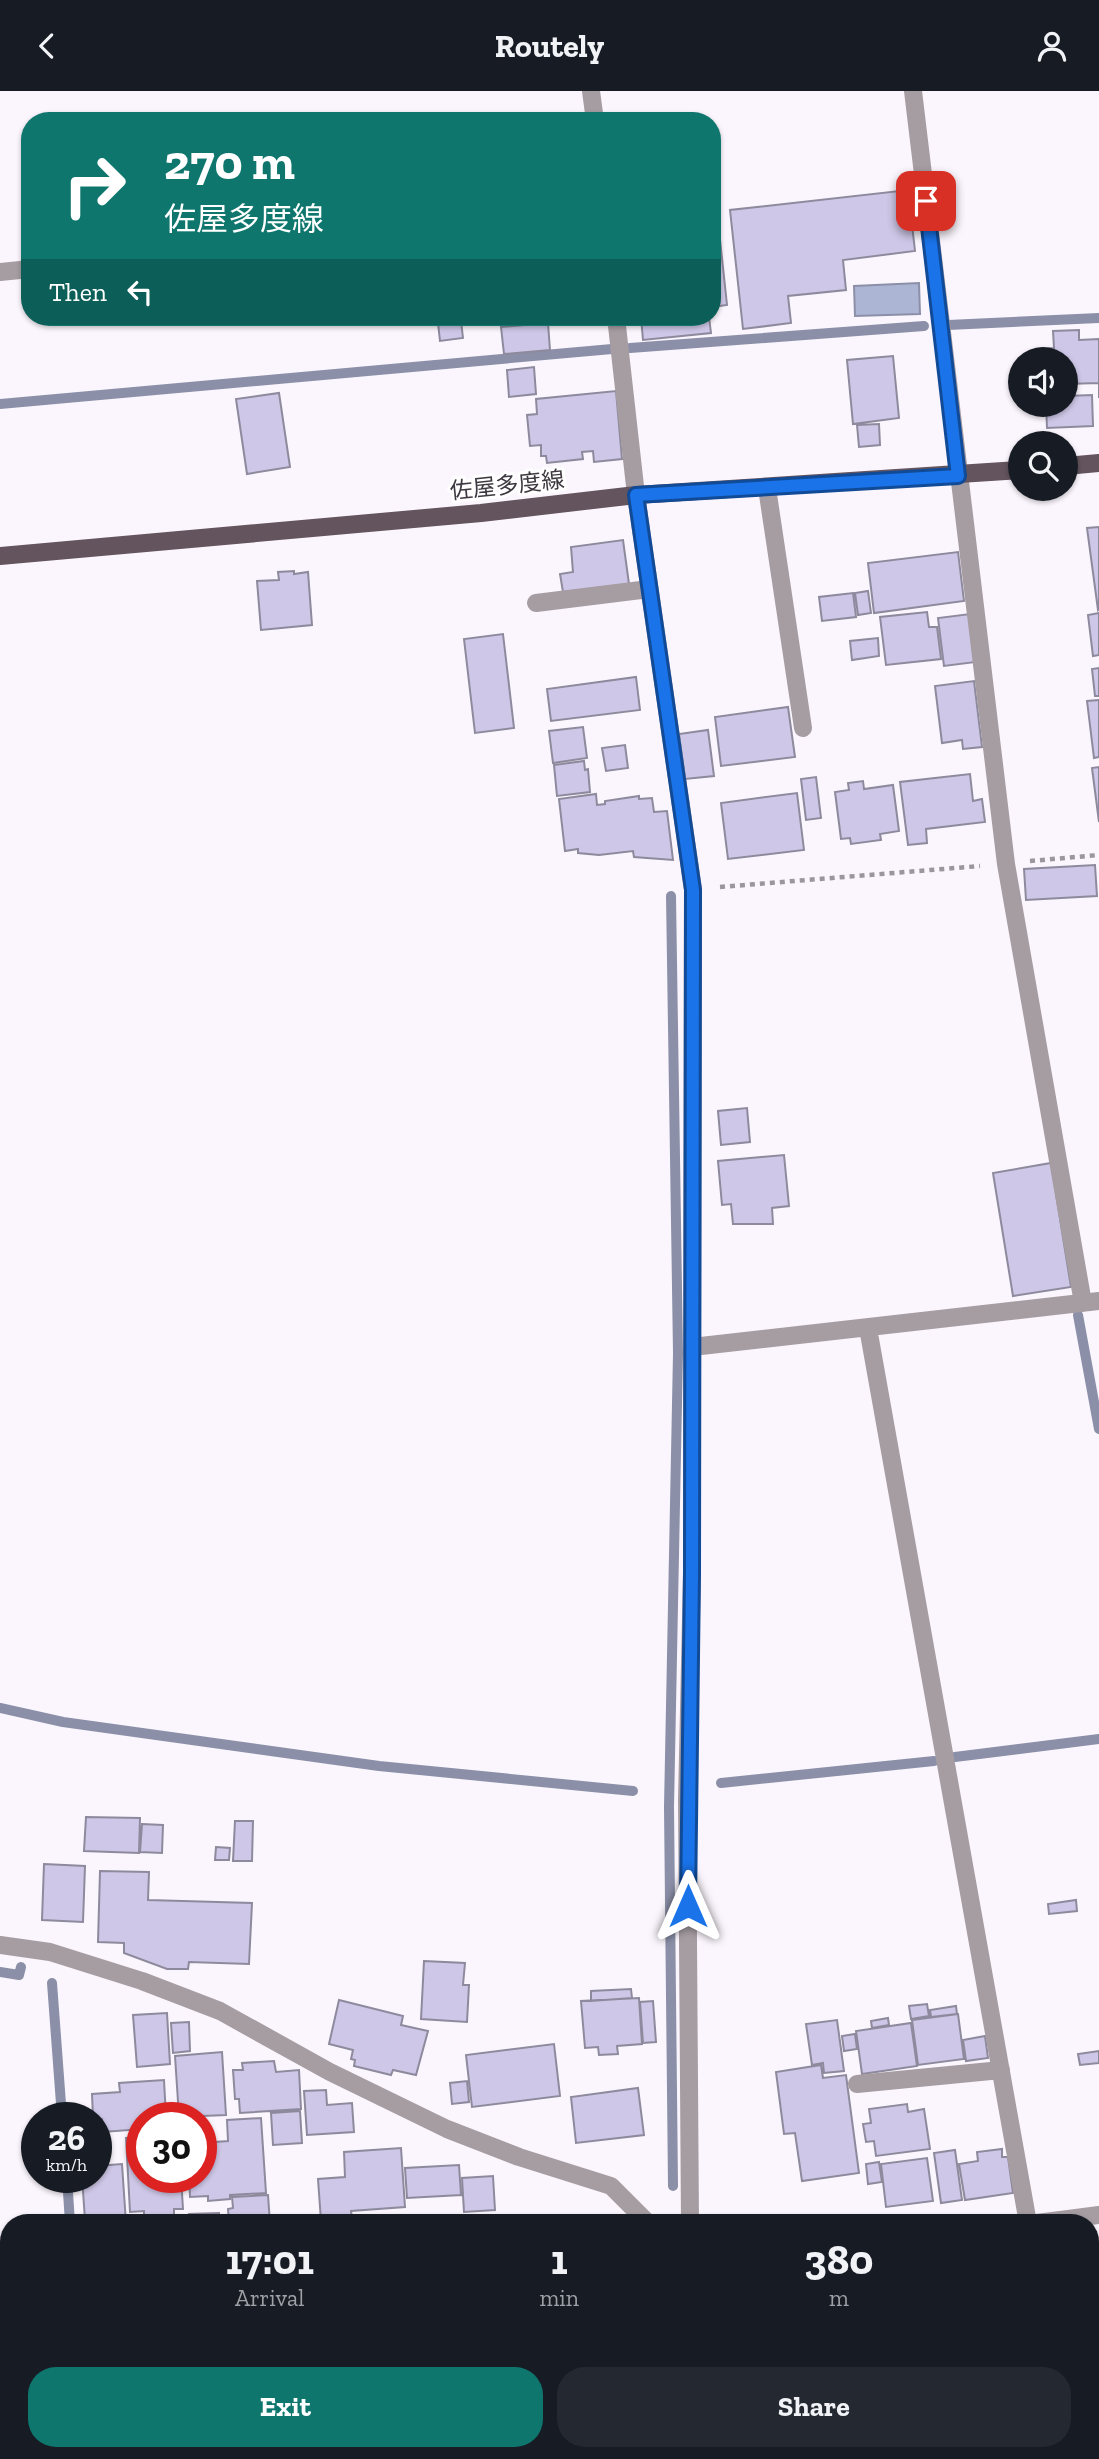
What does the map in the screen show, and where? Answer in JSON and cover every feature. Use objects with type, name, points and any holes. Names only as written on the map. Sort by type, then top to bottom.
[{"type":"main road","points":[[1078,465],[1099,463]]},
{"type":"main road","name":"佐屋多度線","points":[[0,556],[481,513],[636,495],[1008,471]]},
{"type":"street","points":[[592,91],[594,112]]},
{"type":"street","points":[[692,1347],[1091,1302],[1005,855],[913,91]]},
{"type":"street","points":[[0,272],[21,270]]},
{"type":"street","points":[[617,326],[636,495],[691,879],[692,1573],[687,1800],[690,2214]]},
{"type":"street","points":[[767,488],[803,728]]},
{"type":"street","points":[[536,603],[649,589]]},
{"type":"street","points":[[868,1328],[1026,2214]]},
{"type":"street","points":[[0,1945],[50,1952],[142,1981],[220,2011],[330,2072],[447,2129],[519,2157],[611,2186],[639,2214]]},
{"type":"street","points":[[857,2084],[1001,2070]]},
{"type":"path","points":[[691,879],[1005,855],[1099,855]]},
{"type":"water","points":[[919,283],[920,314],[855,316],[854,286]]},
{"type":"building","points":[[908,190],[915,251],[843,260],[846,290],[788,296],[791,323],[743,329],[730,210]]},
{"type":"building","points":[[721,249],[727,305],[721,306]]},
{"type":"building","points":[[438,326],[462,326],[463,338],[440,341]]},
{"type":"building","points":[[548,326],[550,350],[504,354],[501,327]]},
{"type":"building","points":[[642,326],[710,326],[711,333],[643,340]]},
{"type":"building","points":[[1079,330],[1079,340],[1099,339],[1099,383],[1078,384],[1078,347],[1054,347],[1053,331]]},
{"type":"building","points":[[893,356],[899,418],[853,424],[847,360]]},
{"type":"building","points":[[534,367],[536,394],[509,397],[507,370]]},
{"type":"building","points":[[616,391],[622,459],[594,462],[593,451],[582,452],[583,459],[547,463],[546,456],[541,456],[541,445],[530,446],[527,415],[537,414],[536,399]]},
{"type":"building","points":[[279,393],[290,467],[247,474],[236,399]]},
{"type":"building","points":[[1092,395],[1093,426],[1047,428],[1047,417],[1078,417],[1078,396]]},
{"type":"building","points":[[879,424],[880,445],[859,447],[857,425]]},
{"type":"building","points":[[1099,527],[1099,609],[1098,610],[1087,528]]},
{"type":"building","points":[[623,540],[629,584],[563,592],[560,574],[573,572],[571,547]]},
{"type":"building","points":[[958,552],[964,601],[874,613],[868,563]]},
{"type":"building","points":[[294,571],[294,574],[308,572],[312,625],[261,630],[257,581],[279,580],[278,572]]},
{"type":"building","points":[[868,591],[871,613],[858,615],[855,593]]},
{"type":"building","points":[[853,593],[856,617],[822,621],[819,597]]},
{"type":"building","points":[[927,612],[929,627],[937,627],[941,659],[886,665],[880,617]]},
{"type":"building","points":[[1099,613],[1099,655],[1093,656],[1088,615]]},
{"type":"building","points":[[970,614],[976,662],[944,666],[938,618]]},
{"type":"building","points":[[503,634],[514,728],[475,733],[464,639]]},
{"type":"building","points":[[878,638],[879,656],[852,660],[850,641]]},
{"type":"building","points":[[1099,668],[1099,696],[1095,696],[1092,669]]},
{"type":"building","points":[[636,677],[640,710],[551,721],[547,689]]},
{"type":"building","points":[[974,681],[982,747],[963,749],[962,740],[942,743],[935,686]]},
{"type":"building","points":[[1099,700],[1099,757],[1094,758],[1087,701]]},
{"type":"building","points":[[788,707],[795,757],[721,766],[715,717]]},
{"type":"building","points":[[583,727],[587,758],[553,763],[549,731]]},
{"type":"building","points":[[708,730],[714,776],[685,779],[679,734]]},
{"type":"building","points":[[625,745],[628,768],[606,771],[602,748]]},
{"type":"building","points":[[584,761],[585,770],[588,769],[590,792],[557,796],[554,765]]},
{"type":"building","points":[[1099,767],[1099,822],[1092,768]]},
{"type":"building","points":[[970,774],[973,801],[982,799],[985,822],[926,829],[927,843],[908,845],[900,782]]},
{"type":"building","points":[[816,777],[821,818],[806,820],[801,779]]},
{"type":"building","points":[[863,781],[864,789],[893,785],[899,831],[880,834],[881,840],[851,844],[850,838],[841,839],[835,792],[849,790],[848,783]]},
{"type":"building","points":[[797,793],[804,850],[728,859],[721,803]]},
{"type":"building","points":[[596,794],[597,805],[605,804],[605,801],[639,796],[639,799],[652,798],[654,812],[667,811],[673,860],[634,857],[633,851],[599,855],[578,853],[578,849],[565,851],[559,799]]},
{"type":"building","points":[[1095,865],[1097,896],[1026,900],[1024,869]]},
{"type":"building","points":[[747,1108],[750,1142],[721,1145],[718,1111]]},
{"type":"building","points":[[784,1155],[789,1206],[772,1208],[773,1224],[733,1224],[731,1204],[722,1205],[718,1161]]},
{"type":"building","points":[[1051,1163],[1071,1287],[1013,1296],[993,1173]]},
{"type":"building","points":[[86,1817],[140,1818],[139,1853],[84,1851]]},
{"type":"building","points":[[235,1821],[253,1821],[252,1861],[233,1861]]},
{"type":"building","points":[[142,1824],[163,1825],[162,1853],[140,1852]]},
{"type":"building","points":[[216,1847],[230,1848],[229,1860],[215,1860]]},
{"type":"building","points":[[44,1864],[85,1866],[83,1922],[42,1920]]},
{"type":"building","points":[[100,1871],[149,1872],[148,1900],[252,1903],[249,1964],[189,1962],[188,1969],[167,1969],[124,1953],[124,1943],[98,1942]]},
{"type":"building","points":[[1076,1900],[1077,1911],[1049,1914],[1048,1904]]},
{"type":"building","points":[[424,1961],[465,1963],[463,1985],[469,1985],[467,2022],[421,2019]]},
{"type":"building","points":[[631,1989],[632,1998],[591,2001],[591,1991]]},
{"type":"building","points":[[639,1998],[642,2044],[617,2046],[618,2054],[599,2055],[598,2047],[585,2048],[581,2001]]},
{"type":"building","points":[[339,2000],[403,2016],[401,2025],[428,2031],[416,2075],[393,2070],[391,2075],[354,2066],[355,2060],[351,2059],[353,2050],[329,2044]]},
{"type":"building","points":[[653,2001],[656,2042],[643,2043],[640,2002]]},
{"type":"building","points":[[927,2004],[929,2016],[911,2019],[909,2006]]},
{"type":"building","points":[[956,2006],[957,2014],[931,2017],[930,2010]]},
{"type":"building","points":[[167,2013],[170,2064],[137,2067],[133,2015]]},
{"type":"building","points":[[958,2014],[964,2059],[918,2065],[912,2020]]},
{"type":"building","points":[[888,2018],[889,2025],[872,2028],[871,2021]]},
{"type":"building","points":[[837,2020],[844,2071],[824,2073],[823,2063],[812,2065],[806,2024]]},
{"type":"building","points":[[189,2022],[190,2051],[173,2053],[171,2023]]},
{"type":"building","points":[[911,2023],[917,2066],[862,2074],[856,2031]]},
{"type":"building","points":[[855,2034],[857,2049],[844,2051],[842,2036]]},
{"type":"building","points":[[985,2036],[988,2058],[966,2061],[963,2040]]},
{"type":"building","points":[[554,2044],[560,2096],[472,2107],[466,2055]]},
{"type":"building","points":[[1099,2051],[1099,2063],[1080,2065],[1078,2054]]},
{"type":"building","points":[[222,2052],[226,2115],[217,2115],[217,2102],[178,2102],[175,2056]]},
{"type":"building","points":[[274,2061],[276,2072],[299,2070],[301,2109],[240,2113],[239,2099],[235,2099],[233,2070],[243,2070],[242,2063]]},
{"type":"building","points":[[821,2065],[823,2078],[846,2075],[859,2173],[802,2181],[795,2133],[784,2134],[776,2072]]},
{"type":"building","points":[[164,2080],[165,2102],[126,2102],[126,2130],[112,2131],[112,2102],[92,2102],[92,2094],[120,2092],[119,2083]]},
{"type":"building","points":[[467,2081],[469,2102],[452,2104],[450,2083]]},
{"type":"building","points":[[638,2088],[644,2135],[576,2143],[571,2097]]},
{"type":"building","points":[[326,2090],[327,2105],[352,2103],[354,2132],[307,2135],[304,2091]]},
{"type":"building","points":[[907,2104],[908,2112],[924,2109],[930,2149],[876,2156],[874,2141],[866,2142],[863,2124],[871,2123],[869,2109]]},
{"type":"building","points":[[300,2111],[302,2143],[273,2145],[271,2113]]},
{"type":"building","points":[[261,2118],[266,2193],[230,2195],[230,2199],[208,2201],[208,2196],[190,2197],[190,2193],[217,2193],[217,2142],[228,2141],[227,2120]]},
{"type":"building","points":[[401,2148],[405,2207],[351,2211],[351,2214],[320,2214],[318,2179],[345,2177],[344,2152]]},
{"type":"building","points":[[1002,2149],[1002,2157],[1008,2157],[1013,2193],[965,2200],[959,2164],[978,2161],[977,2152]]},
{"type":"building","points":[[955,2150],[962,2200],[941,2203],[934,2153]]},
{"type":"building","points":[[927,2158],[933,2201],[886,2207],[881,2164]]},
{"type":"building","points":[[879,2162],[882,2182],[868,2184],[866,2164]]},
{"type":"building","points":[[122,2164],[125,2214],[85,2214],[83,2193],[112,2193],[112,2165]]},
{"type":"building","points":[[459,2165],[461,2195],[407,2198],[405,2168]]},
{"type":"building","points":[[493,2176],[495,2210],[464,2212],[462,2178]]},
{"type":"building","points":[[129,2193],[182,2193],[183,2209],[174,2209],[174,2214],[130,2212]]},
{"type":"building","points":[[268,2195],[269,2214],[228,2214],[228,2209],[233,2208],[232,2197]]},
{"type":"waterway","points":[[948,325],[1099,318]]},
{"type":"waterway","points":[[630,348],[924,326]]},
{"type":"waterway","points":[[0,404],[612,349]]},
{"type":"waterway","points":[[671,896],[678,1353],[669,1807],[673,2186]]},
{"type":"waterway","points":[[1078,1315],[1099,1429]]},
{"type":"waterway","points":[[0,1708],[63,1722],[379,1766],[633,1791]]},
{"type":"waterway","points":[[955,1757],[1099,1739]]},
{"type":"waterway","points":[[721,1783],[934,1761]]},
{"type":"waterway","points":[[0,1972],[19,1975],[21,1967]]},
{"type":"waterway","points":[[52,1983],[61,2102]]},
{"type":"waterway","points":[[68,2193],[69,2214]]},
{"type":"route","points":[[688,1906],[687,1800],[692,1573],[693,890],[636,495],[958,476],[926,201]]}]
